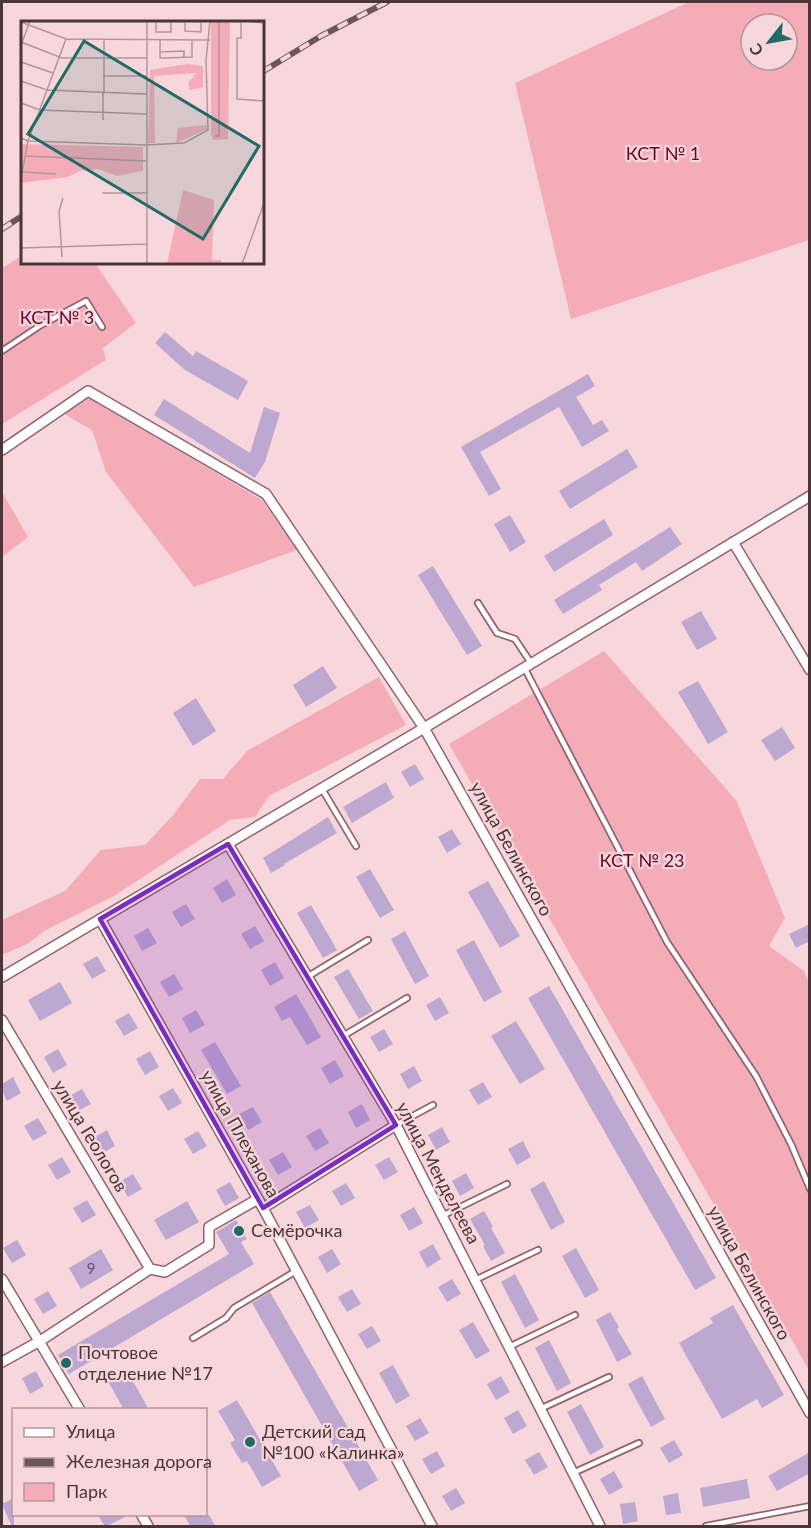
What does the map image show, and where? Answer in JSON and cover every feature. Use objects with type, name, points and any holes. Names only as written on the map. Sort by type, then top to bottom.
[{"type":"street","name":"улица Белинского","points":[[2,450],[88,391],[266,494],[424,728],[810,1413]]},
{"type":"street","points":[[2,977],[322,789],[810,496]]},
{"type":"street","points":[[733,542],[810,670]]},
{"type":"street","name":"улица Менделеева","points":[[228,844],[396,1125],[600,1527]]},
{"type":"street","name":"улица Плеханова","points":[[100,919],[260,1203],[432,1527]]},
{"type":"street","name":"улица Геологов","points":[[2,1020],[150,1269]]},
{"type":"street","points":[[2,1362],[40,1341],[150,1269],[165,1272],[195,1255],[209,1245],[209,1227],[260,1203],[396,1125]]},
{"type":"street","points":[[2,1279],[79,1408]]},
{"type":"lane","points":[[2,351],[41,325],[86,301],[102,327]]},
{"type":"lane","points":[[478,603],[497,633],[515,639],[668,942],[756,1076],[791,1144],[810,1189]]},
{"type":"lane","points":[[322,789],[356,846]]},
{"type":"lane","points":[[307,977],[368,940]]},
{"type":"lane","points":[[343,1036],[407,998]]},
{"type":"lane","points":[[396,1125],[433,1105]]},
{"type":"lane","points":[[442,1216],[507,1184]]},
{"type":"lane","points":[[475,1280],[538,1250]]},
{"type":"lane","points":[[193,1338],[226,1318],[234,1308],[296,1271]]},
{"type":"lane","points":[[509,1347],[574,1315]]},
{"type":"lane","points":[[540,1409],[609,1377]]},
{"type":"lane","points":[[573,1473],[639,1443]]},
{"type":"lane","points":[[706,1527],[810,1506]]},
{"type":"highlighted area","points":[[228,844],[396,1125],[263,1208],[100,919]]},
{"type":"green space","name":"КСТ № 1","points":[[689,2],[809,2],[809,240],[571,319],[515,83]]},
{"type":"green space","name":"КСТ № 3","points":[[21,257],[21,264],[96,264],[136,323],[103,348],[106,360],[2,424],[2,268]]},
{"type":"green space","points":[[88,397],[262,500],[297,550],[194,587],[106,472],[92,430],[64,414]]},
{"type":"green space","points":[[2,492],[28,537],[2,557]]},
{"type":"green space","name":"КСТ № 23","points":[[604,651],[736,800],[785,918],[769,946],[804,971],[809,984],[809,1370],[449,744]]},
{"type":"green space","points":[[379,677],[406,725],[269,796],[255,817],[230,820],[114,896],[44,931],[29,943],[2,955],[2,920],[65,891],[101,850],[145,845],[174,814],[200,779],[223,779],[247,751]]},
{"type":"building","points":[[165,332],[193,356],[196,351],[248,381],[238,400],[185,370],[155,343]]},
{"type":"building","points":[[588,374],[595,386],[576,397],[593,425],[602,420],[609,431],[582,447],[559,407],[480,452],[501,489],[489,496],[461,447]]},
{"type":"building","points":[[164,399],[250,453],[264,407],[280,413],[265,462],[255,478],[154,415]]},
{"type":"building","points":[[627,449],[638,467],[570,509],[559,491]]},
{"type":"building","points":[[510,515],[526,542],[510,552],[494,524]]},
{"type":"building","points":[[604,519],[613,535],[554,572],[544,556]]},
{"type":"building","points":[[670,527],[682,544],[642,571],[636,562],[599,585],[602,590],[563,614],[554,600]]},
{"type":"building","points":[[433,566],[482,646],[467,655],[418,575]]},
{"type":"building","points":[[701,611],[717,639],[697,650],[681,622]]},
{"type":"building","points":[[323,666],[337,688],[306,707],[293,685]]},
{"type":"building","points":[[698,681],[728,732],[708,744],[678,692]]},
{"type":"building","points":[[196,698],[216,731],[193,746],[173,713]]},
{"type":"building","points":[[782,727],[795,748],[775,761],[761,740]]},
{"type":"building","points":[[415,764],[424,779],[410,787],[401,772]]},
{"type":"building","points":[[386,782],[394,798],[352,823],[343,807]]},
{"type":"building","points":[[328,817],[337,833],[271,873],[263,858]]},
{"type":"building","points":[[452,829],[461,844],[447,853],[438,837]]},
{"type":"building","points":[[370,869],[394,910],[380,918],[356,877]]},
{"type":"building","points":[[227,879],[236,895],[222,903],[213,888]]},
{"type":"building","points":[[488,881],[520,936],[500,948],[468,892]]},
{"type":"building","points":[[186,904],[195,919],[181,927],[172,912]]},
{"type":"building","points":[[311,905],[337,950],[323,958],[297,913]]},
{"type":"building","points":[[810,924],[810,941],[796,948],[789,934]]},
{"type":"building","points":[[255,926],[264,941],[250,949],[241,934]]},
{"type":"building","points":[[148,928],[157,943],[142,951],[134,936]]},
{"type":"building","points":[[405,931],[429,976],[415,984],[391,939]]},
{"type":"building","points":[[474,940],[502,992],[484,1002],[456,950]]},
{"type":"building","points":[[97,956],[106,971],[92,979],[83,964]]},
{"type":"building","points":[[275,962],[284,978],[270,986],[261,970]]},
{"type":"building","points":[[348,969],[373,1011],[359,1019],[334,977]]},
{"type":"building","points":[[174,974],[183,989],[169,997],[160,982]]},
{"type":"building","points":[[60,982],[72,1003],[40,1021],[28,1000]]},
{"type":"building","points":[[549,986],[716,1278],[695,1290],[528,998]]},
{"type":"building","points":[[296,994],[321,1037],[307,1045],[290,1017],[282,1021],[274,1007]]},
{"type":"building","points":[[440,997],[449,1013],[435,1021],[426,1005]]},
{"type":"building","points":[[196,1010],[205,1025],[190,1033],[182,1018]]},
{"type":"building","points":[[129,1013],[138,1028],[124,1036],[115,1021]]},
{"type":"building","points":[[516,1021],[545,1069],[520,1084],[491,1036]]},
{"type":"building","points":[[384,1029],[393,1044],[379,1052],[370,1037]]},
{"type":"building","points":[[215,1042],[241,1086],[227,1094],[201,1050]]},
{"type":"building","points":[[58,1049],[67,1065],[53,1073],[44,1057]]},
{"type":"building","points":[[150,1051],[159,1067],[145,1075],[136,1059]]},
{"type":"building","points":[[335,1060],[344,1076],[330,1084],[321,1068]]},
{"type":"building","points":[[414,1066],[422,1081],[408,1089],[400,1074]]},
{"type":"building","points":[[13,1077],[21,1093],[7,1101],[2,1084]]},
{"type":"building","points":[[483,1082],[492,1097],[478,1105],[469,1090]]},
{"type":"building","points":[[173,1088],[182,1103],[168,1111],[159,1096]]},
{"type":"building","points":[[82,1089],[91,1104],[76,1112],[68,1097]]},
{"type":"building","points":[[362,1104],[370,1120],[356,1128],[348,1112]]},
{"type":"building","points":[[253,1107],[262,1122],[248,1130],[239,1114]]},
{"type":"building","points":[[38,1118],[47,1133],[33,1141],[24,1126]]},
{"type":"building","points":[[442,1127],[450,1142],[436,1150],[428,1135]]},
{"type":"building","points":[[320,1128],[329,1143],[315,1151],[306,1136]]},
{"type":"building","points":[[107,1130],[115,1146],[101,1154],[93,1138]]},
{"type":"building","points":[[198,1131],[207,1146],[193,1154],[184,1139]]},
{"type":"building","points":[[523,1141],[531,1157],[517,1165],[508,1149]]},
{"type":"building","points":[[283,1152],[292,1167],[278,1175],[269,1160]]},
{"type":"building","points":[[62,1157],[71,1172],[57,1180],[48,1165]]},
{"type":"building","points":[[389,1157],[398,1172],[384,1180],[375,1165]]},
{"type":"building","points":[[466,1173],[474,1188],[460,1196],[452,1181]]},
{"type":"building","points":[[133,1174],[142,1189],[128,1197],[119,1182]]},
{"type":"building","points":[[544,1181],[565,1222],[551,1230],[530,1189]]},
{"type":"building","points":[[230,1182],[239,1198],[225,1206],[216,1190]]},
{"type":"building","points":[[346,1183],[355,1198],[341,1206],[332,1191]]},
{"type":"building","points":[[87,1200],[96,1215],[82,1223],[73,1208]]},
{"type":"building","points":[[187,1201],[199,1222],[166,1240],[154,1220]]},
{"type":"building","points":[[310,1205],[319,1220],[305,1228],[296,1212]]},
{"type":"building","points":[[414,1207],[423,1223],[409,1231],[400,1215]]},
{"type":"building","points":[[484,1211],[505,1253],[491,1261],[470,1219]]},
{"type":"building","points":[[236,1220],[247,1239],[241,1242],[254,1264],[69,1374],[58,1355],[229,1254],[216,1232]]},
{"type":"building","points":[[17,1240],[26,1255],[12,1263],[3,1248]]},
{"type":"building","points":[[433,1244],[441,1259],[427,1268],[419,1252]]},
{"type":"building","points":[[576,1248],[599,1290],[585,1298],[562,1256]]},
{"type":"building","points":[[101,1249],[113,1270],[81,1289],[69,1268]]},
{"type":"building","points":[[332,1249],[341,1264],[327,1273],[318,1257]]},
{"type":"building","points":[[515,1274],[539,1320],[525,1328],[501,1282]]},
{"type":"building","points":[[452,1279],[461,1294],[447,1302],[438,1287]]},
{"type":"building","points":[[352,1289],[361,1304],[347,1312],[338,1297]]},
{"type":"building","points":[[48,1291],[57,1306],[43,1314],[34,1299]]},
{"type":"building","points":[[270,1292],[378,1480],[359,1491],[252,1303]]},
{"type":"building","points":[[733,1305],[784,1395],[762,1408],[757,1399],[722,1419],[679,1343],[713,1323],[710,1318]]},
{"type":"building","points":[[610,1312],[632,1354],[617,1362],[596,1320]]},
{"type":"building","points":[[473,1322],[490,1351],[476,1359],[459,1330]]},
{"type":"building","points":[[372,1326],[381,1341],[367,1349],[358,1334]]},
{"type":"building","points":[[549,1340],[571,1383],[557,1391],[535,1348]]},
{"type":"building","points":[[393,1365],[410,1396],[396,1404],[379,1373]]},
{"type":"building","points":[[127,1370],[148,1408],[123,1408],[108,1381]]},
{"type":"building","points":[[36,1371],[44,1386],[30,1394],[22,1378]]},
{"type":"building","points":[[501,1376],[510,1392],[496,1400],[487,1384]]},
{"type":"building","points":[[642,1376],[665,1419],[651,1427],[628,1384]]},
{"type":"building","points":[[237,1400],[281,1476],[262,1487],[247,1461],[242,1463],[230,1443],[235,1440],[218,1411]]},
{"type":"building","points":[[581,1404],[604,1447],[590,1455],[567,1412]]},
{"type":"building","points":[[518,1410],[527,1426],[513,1434],[504,1418]]},
{"type":"building","points":[[420,1418],[429,1433],[415,1441],[406,1426]]},
{"type":"building","points":[[674,1440],[683,1455],[669,1463],[660,1448]]},
{"type":"building","points":[[437,1451],[445,1466],[431,1474],[422,1459]]},
{"type":"building","points":[[539,1452],[548,1467],[534,1475],[525,1460]]},
{"type":"building","points":[[810,1452],[810,1473],[777,1491],[768,1476]]},
{"type":"building","points":[[614,1471],[623,1487],[609,1495],[600,1479]]},
{"type":"building","points":[[747,1479],[750,1498],[703,1507],[700,1488]]},
{"type":"building","points":[[456,1488],[465,1503],[451,1511],[442,1496]]},
{"type":"building","points":[[678,1493],[681,1513],[666,1515],[663,1496]]},
{"type":"building","points":[[12,1499],[14,1527],[12,1527],[2,1504]]},
{"type":"building","points":[[635,1502],[638,1521],[623,1524],[620,1504]]},
{"type":"building","points":[[209,1515],[216,1527],[191,1527],[185,1516]]},
{"type":"building","points":[[99,1516],[127,1516],[105,1527]]},
{"type":"railway","points":[[264,71],[321,36],[387,2]]},
{"type":"railway","points":[[2,229],[21,217]]},
{"type":"place","name":"Семёрочка","points":[[239,1231]]},
{"type":"place","name":"Почтовое отделение №17","points":[[66,1363]]},
{"type":"place","name":"Детский сад №100 «Калинка»","points":[[250,1442]]}]
